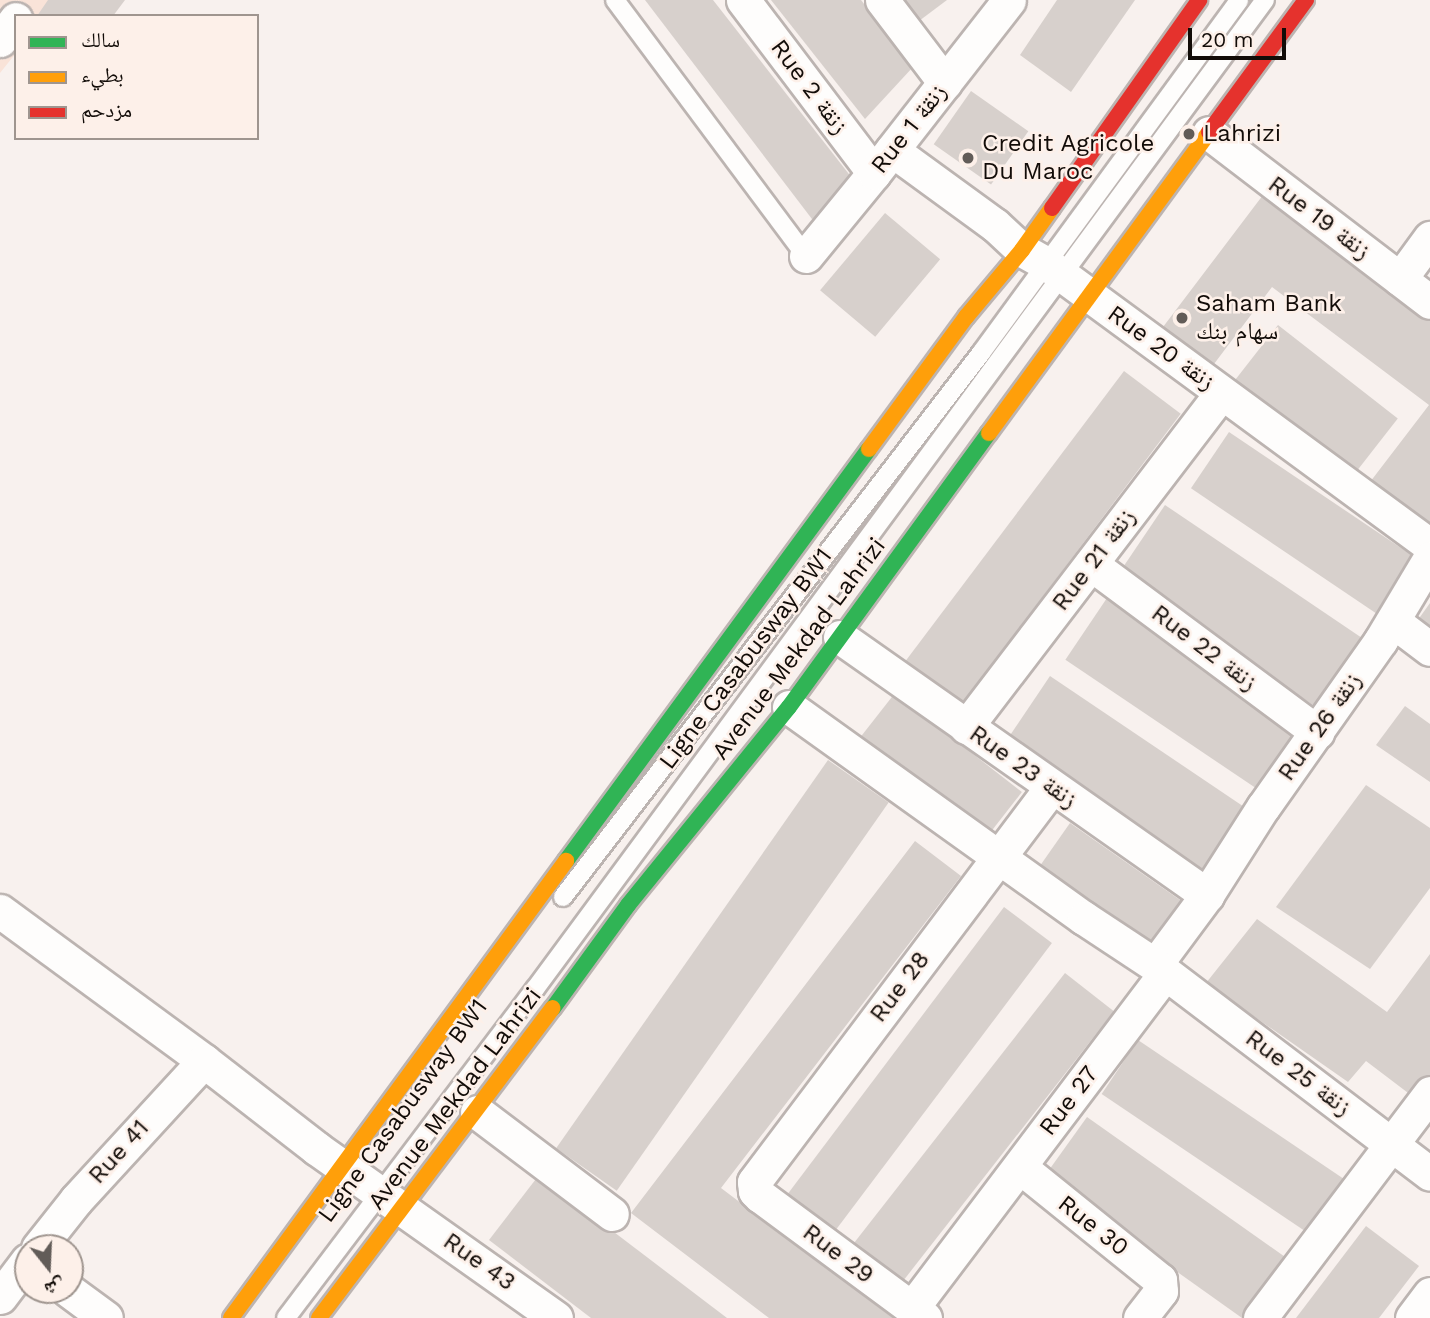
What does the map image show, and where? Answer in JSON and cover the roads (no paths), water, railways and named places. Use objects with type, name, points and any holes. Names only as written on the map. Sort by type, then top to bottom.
[{"type":"main road","name":"Avenue Mekdad Lahrizi","points":[[231,1318],[370,1185],[477,1112],[628,905],[789,707],[840,637],[1055,271],[1199,0]]},
{"type":"main road","name":"Avenue Mekdad Lahrizi","points":[[319,1318],[370,1185],[966,317],[1055,271],[1209,133],[1306,0]]},
{"type":"street","name":"Rue 2 زنقة","points":[[743,0],[883,162]]},
{"type":"street","points":[[882,0],[945,83]]},
{"type":"street","name":"Rue 1 زنقة","points":[[806,256],[883,162],[1007,1]]},
{"type":"street","points":[[0,40],[14,21]]},
{"type":"street","name":"Rue 19 زنقة","points":[[1209,133],[1430,302]]},
{"type":"street","name":"Rue 20 زنقة","points":[[883,162],[995,225],[1430,545]]},
{"type":"street","points":[[1400,279],[1430,239]]},
{"type":"street","name":"Rue 21 زنقة","points":[[966,727],[1222,393]]},
{"type":"street","name":"Rue 26 زنقة","points":[[1207,895],[1263,807],[1393,621],[1430,558]]},
{"type":"street","name":"Rue 22 زنقة","points":[[1091,564],[1317,732]]},
{"type":"street","points":[[1393,621],[1430,649]]},
{"type":"street","name":"Rue 23 زنقة","points":[[840,637],[1051,788],[1207,895]]},
{"type":"street","name":"Rue 25 زنقة","points":[[789,707],[1160,969],[1430,1174]]},
{"type":"street","name":"Rue 28","points":[[754,1188],[754,1182],[1051,788]]},
{"type":"street","name":"Rue 27","points":[[918,1313],[1160,969],[1207,895]]},
{"type":"street","name":"Rue 43","points":[[0,911],[370,1185],[556,1318]]},
{"type":"street","name":"Rue 41","points":[[49,1234],[76,1200],[204,1061]]},
{"type":"street","points":[[1260,1318],[1430,1093]]},
{"type":"street","points":[[477,1112],[612,1214]]},
{"type":"street","name":"Rue 30","points":[[1020,1167],[1158,1278],[1162,1286],[1140,1318]]},
{"type":"street","name":"Rue 29","points":[[754,1188],[918,1313]]},
{"type":"street","points":[[0,1297],[14,1279]]},
{"type":"street","points":[[1412,1318],[1430,1294]]},
{"type":"street","points":[[84,1302],[106,1318]]},
{"type":"lane","points":[[615,0],[806,256]]},
{"type":"lane","name":"Ligne Casabusway BW1","points":[[251,1318],[370,1185],[1055,271],[1239,0]]},
{"type":"lane","name":"Ligne Casabusway BW1","points":[[550,914],[1265,0]]},
{"type":"lane","name":"Ligne Casabusway BW1","points":[[286,1318],[533,936]]},
{"type":"place","name":"Lahrizi","points":[[1189,134]]},
{"type":"place","name":"Credit Agricole Du Maroc","points":[[968,158]]},
{"type":"place","name":"Saham Bank سهام بنك","points":[[1182,318]]}]
